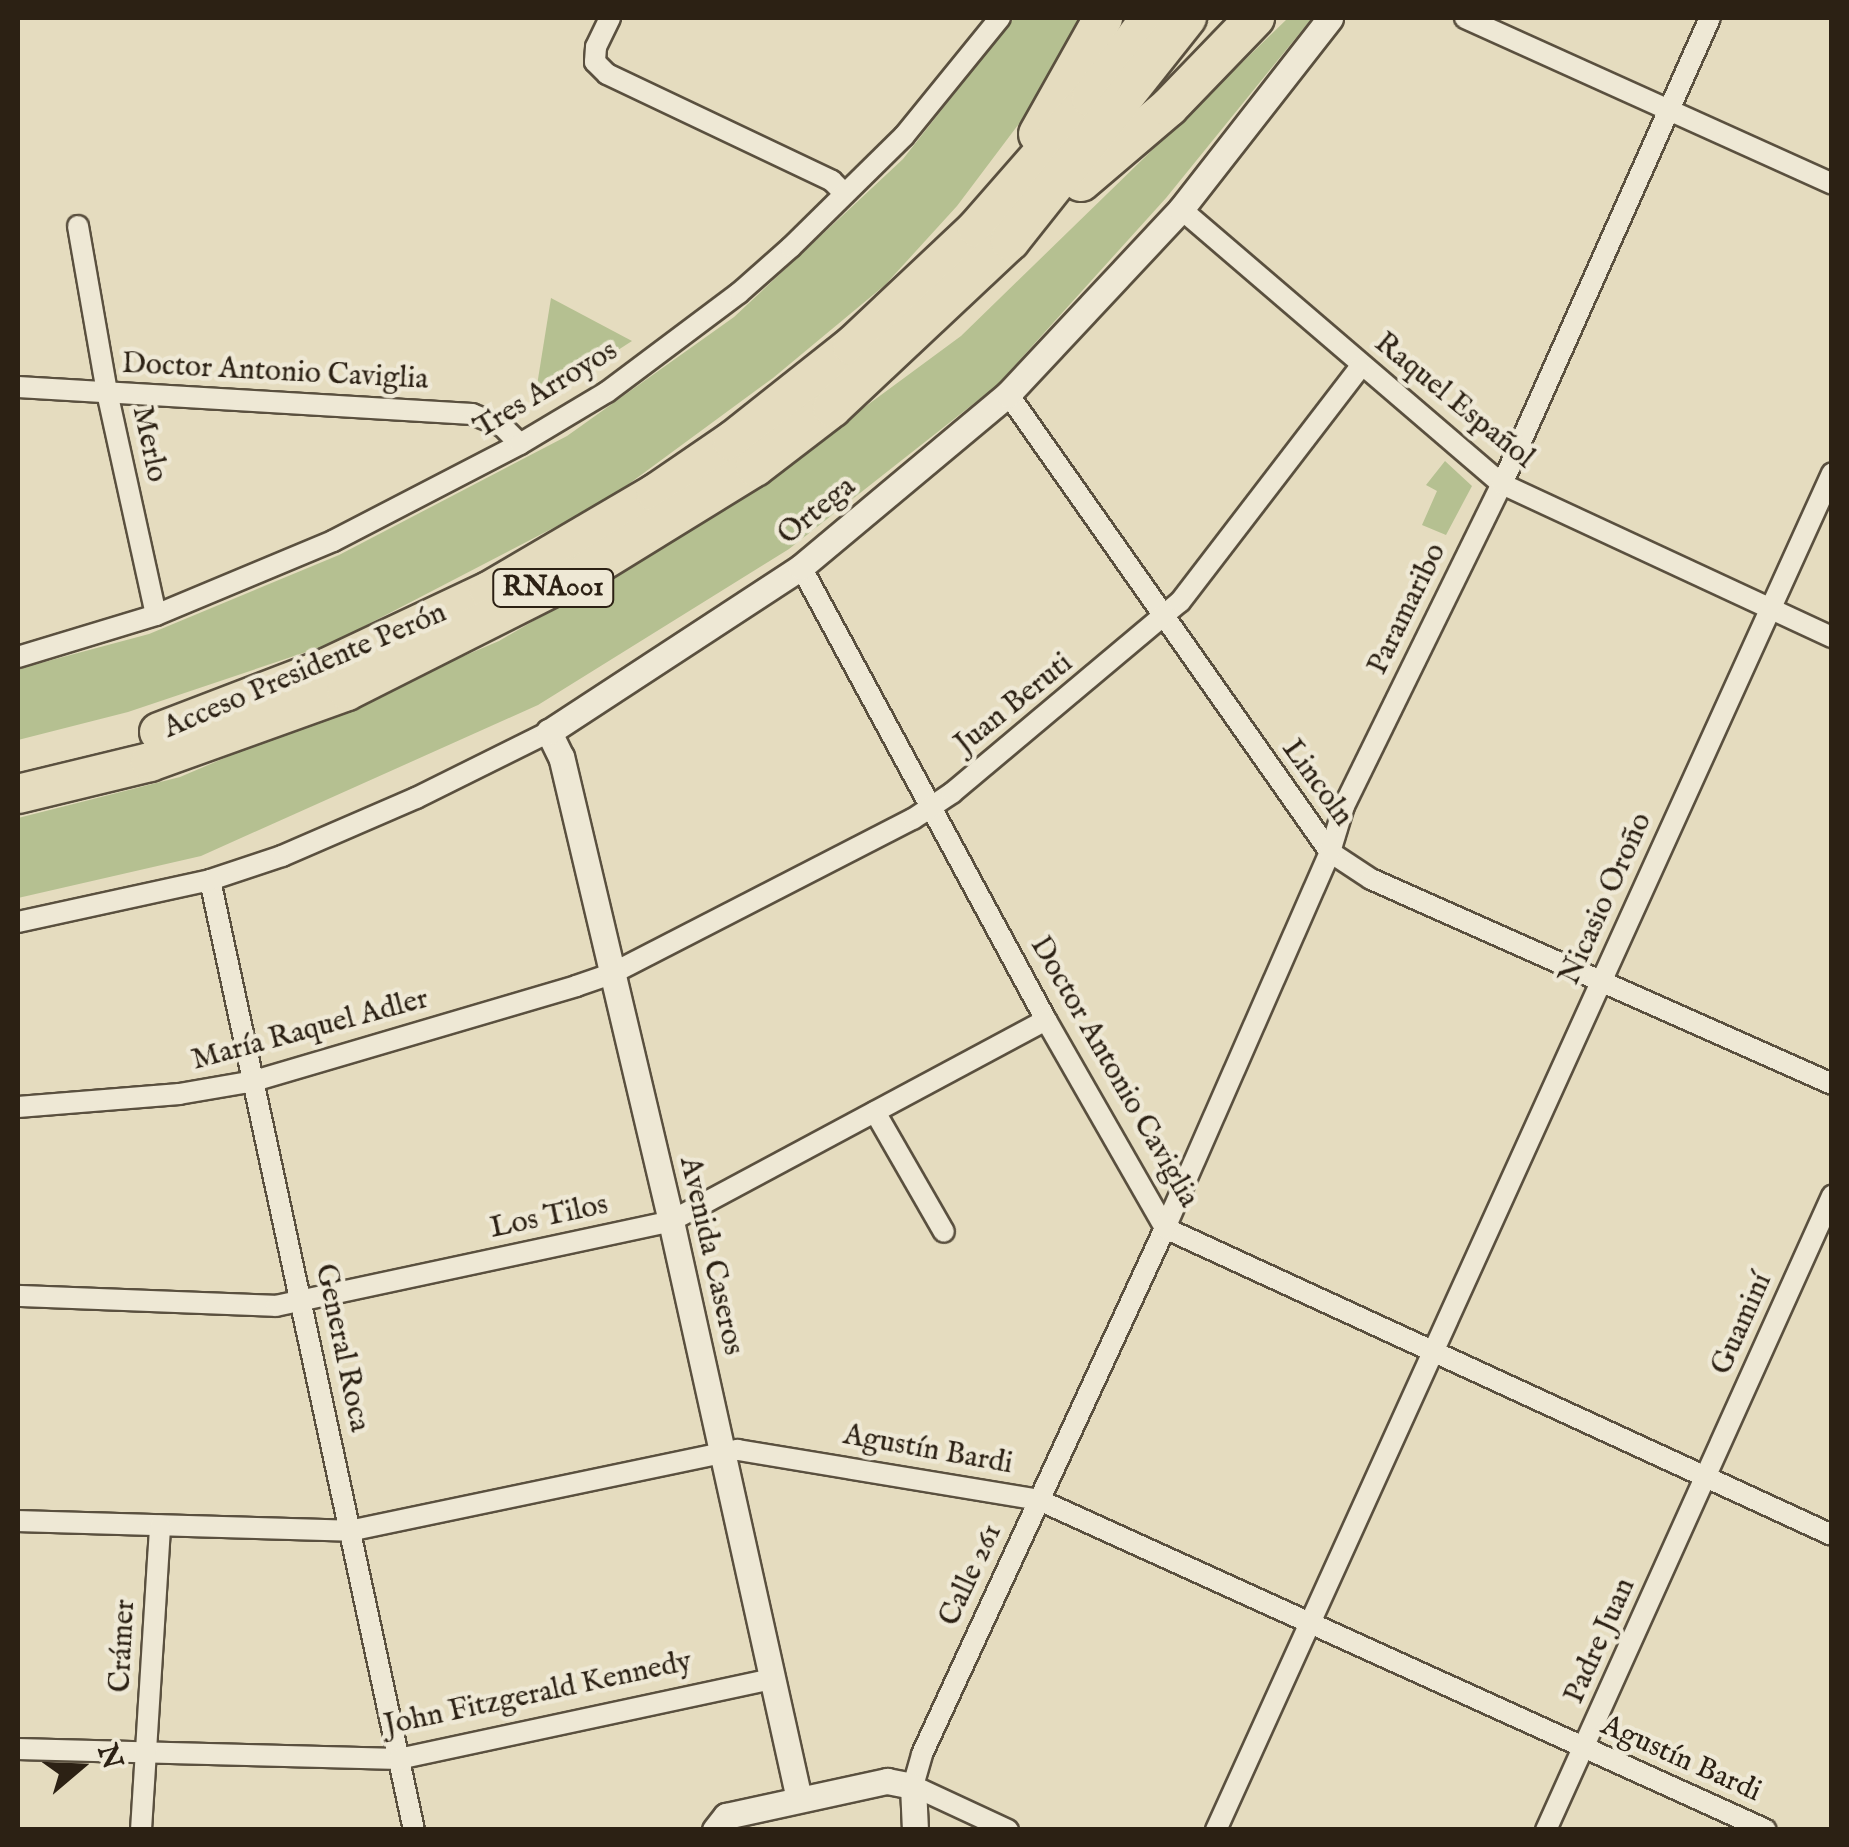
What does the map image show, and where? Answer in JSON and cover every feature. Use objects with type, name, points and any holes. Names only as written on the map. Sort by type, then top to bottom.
[{"type":"highway","points":[[993,235],[1031,146],[1102,18]]},
{"type":"highway","name":"Acceso Presidente Perón","points":[[18,770],[144,738],[246,702],[410,631],[506,582],[656,493],[732,441],[993,235],[1150,18]]},
{"type":"highway","name":"Acceso Presidente Perón","points":[[18,794],[150,762],[292,714],[426,654],[675,520],[832,408],[1188,18]]},
{"type":"highway","points":[[993,235],[1169,106],[1255,18]]},
{"type":"street","points":[[610,18],[596,48],[596,62],[607,74],[832,180],[845,194]]},
{"type":"street","name":"Tres Arroyos","points":[[18,657],[156,615],[333,541],[520,444],[646,365],[738,293],[845,194],[904,136],[1000,18]]},
{"type":"street","name":"Ortega","points":[[18,922],[210,880],[282,856],[376,817],[549,732],[801,567],[1008,394],[1181,209],[1330,18]]},
{"type":"street","points":[[1464,18],[1832,184]]},
{"type":"street","name":"Paramaribo","points":[[1164,1228],[1330,852],[1344,806],[1502,484],[1710,18]]},
{"type":"street","name":"Raquel Español","points":[[1181,209],[1502,484],[1832,638]]},
{"type":"street","name":"Merlo","points":[[78,226],[106,392],[156,615]]},
{"type":"street","name":"Juan Beruti","points":[[611,974],[932,808],[1163,618],[1362,366]]},
{"type":"street","name":"Doctor Antonio Caviglia","points":[[18,387],[472,414],[502,426],[520,444]]},
{"type":"street","name":"Lincoln","points":[[1008,394],[1330,852],[1372,879],[1832,1084]]},
{"type":"street","name":"Nicasio Oroño","points":[[1216,1830],[1832,473]]},
{"type":"street","name":"Doctor Antonio Caviglia","points":[[801,567],[1046,1020],[1164,1228],[1435,1349],[1832,1536]]},
{"type":"street","name":"Avenida Caseros","points":[[549,732],[561,757],[671,1221],[798,1798]]},
{"type":"street","name":"General Roca","points":[[210,880],[414,1830]]},
{"type":"street","name":"María Raquel Adler","points":[[18,1108],[179,1094],[254,1080],[611,974]]},
{"type":"street","name":"Los Tilos","points":[[18,1296],[256,1306],[302,1302],[671,1221],[1046,1020]]},
{"type":"street","points":[[875,1112],[944,1232]]},
{"type":"street","name":"Guaminí","points":[[1707,1476],[1832,1196]]},
{"type":"street","name":"Calle 261","points":[[913,1786],[922,1754],[1164,1228]]},
{"type":"street","name":"Agustín Bardi","points":[[18,1521],[349,1531],[721,1452],[753,1450],[1039,1500],[1766,1830]]},
{"type":"street","name":"Padre Juan","points":[[1546,1830],[1707,1476]]},
{"type":"street","name":"Crámer","points":[[141,1830],[160,1526]]},
{"type":"street","name":"John Fitzgerald Kennedy","points":[[18,1748],[147,1755],[399,1759],[771,1679]]},
{"type":"street","points":[[721,1823],[798,1798],[872,1782],[913,1786],[1008,1830]]},
{"type":"street","points":[[913,1786],[914,1830]]},
{"type":"green space","points":[[1014,18],[1086,18],[1046,88],[957,206],[885,285],[773,378],[607,500],[330,644],[128,712],[18,740],[18,669],[149,634],[339,555],[567,436],[734,317],[903,159]]},
{"type":"green space","points":[[1288,18],[1312,18],[1166,198],[996,386],[789,549],[538,705],[201,856],[18,898],[18,818],[180,777],[499,641],[725,510],[961,336]]},
{"type":"green space","points":[[551,298],[632,341],[534,404]]},
{"type":"green space","points":[[1445,461],[1472,486],[1446,535],[1422,525],[1437,491],[1426,485]]}]
